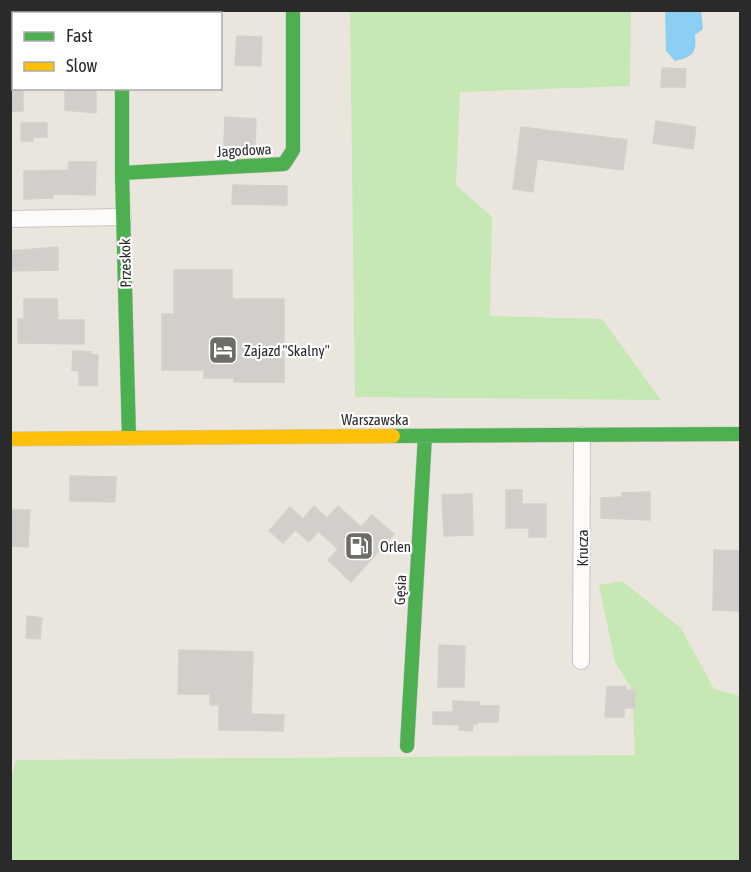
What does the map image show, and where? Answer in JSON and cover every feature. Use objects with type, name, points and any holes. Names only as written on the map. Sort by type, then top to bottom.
[{"type":"street","name":"Jagodowa","points":[[122,172],[284,164],[292,150],[292,10]]},
{"type":"street","name":"Przeskok","points":[[123,90],[122,172],[129,438]]},
{"type":"street","points":[[10,219],[123,217]]},
{"type":"street","name":"Warszawska","points":[[10,439],[741,434]]},
{"type":"street","name":"Krucza","points":[[581,661],[582,435]]},
{"type":"street","name":"Gęsia","points":[[407,746],[424,436]]},
{"type":"green space","points":[[350,11],[631,11],[630,86],[460,92],[456,185],[492,217],[490,316],[602,319],[661,400],[355,397]]},
{"type":"green space","points":[[622,581],[681,628],[714,689],[740,696],[740,861],[11,862],[10,784],[16,760],[635,755],[632,690],[615,662],[599,585]]},
{"type":"water","points":[[665,11],[701,11],[703,29],[695,35],[694,50],[686,58],[675,61],[666,51]]},
{"type":"building","points":[[237,36],[262,37],[261,66],[235,65]]},
{"type":"building","points":[[662,68],[686,69],[685,87],[661,87]]},
{"type":"building","points":[[10,88],[23,90],[23,111],[10,111]]},
{"type":"building","points":[[65,90],[96,90],[96,113],[65,110]]},
{"type":"building","points":[[225,117],[256,119],[255,147],[224,145]]},
{"type":"building","points":[[656,121],[696,127],[693,149],[653,143]]},
{"type":"building","points":[[21,123],[47,123],[47,137],[33,137],[33,141],[21,141]]},
{"type":"building","points":[[521,127],[627,140],[623,170],[537,159],[533,192],[513,189]]},
{"type":"building","points":[[69,162],[96,162],[95,195],[53,194],[53,198],[24,199],[24,171],[68,170]]},
{"type":"building","points":[[233,185],[287,186],[287,205],[232,204]]},
{"type":"building","points":[[58,247],[58,270],[10,271],[10,251]]},
{"type":"building","name":"Zajazd \"Skalny\"","points":[[174,270],[232,270],[232,299],[284,299],[284,382],[234,382],[234,378],[204,378],[204,370],[162,370],[162,314],[174,314]]},
{"type":"building","points":[[24,299],[57,299],[58,320],[84,320],[84,344],[18,343],[18,319],[24,319]]},
{"type":"building","points":[[73,351],[91,352],[90,354],[98,355],[97,386],[79,385],[79,371],[72,370]]},
{"type":"building","points":[[70,476],[116,477],[115,502],[70,501]]},
{"type":"building","points":[[506,490],[522,490],[522,504],[546,504],[546,537],[529,537],[529,528],[506,528]]},
{"type":"building","points":[[650,492],[650,520],[601,518],[601,498],[622,497],[622,493]]},
{"type":"building","points":[[472,494],[473,535],[444,536],[442,495]]},
{"type":"building","name":"Orlen","points":[[314,506],[327,518],[338,506],[361,527],[372,515],[394,534],[351,582],[328,560],[338,549],[318,531],[309,542],[295,530],[283,543],[269,531],[290,507],[303,519]]},
{"type":"building","points":[[10,510],[30,510],[28,547],[10,546]]},
{"type":"building","points":[[714,550],[741,551],[741,611],[713,610]]},
{"type":"building","points":[[27,616],[42,618],[40,639],[26,638]]},
{"type":"building","points":[[439,645],[465,646],[464,687],[438,687]]},
{"type":"building","points":[[179,650],[253,652],[251,714],[284,715],[283,731],[219,730],[219,705],[210,705],[210,694],[178,694]]},
{"type":"building","points":[[626,686],[626,690],[635,690],[635,708],[624,708],[624,717],[605,717],[607,687]]},
{"type":"building","points":[[453,701],[479,702],[479,706],[499,706],[498,722],[477,722],[473,724],[472,731],[459,730],[459,725],[433,724],[433,712],[453,712]]},
{"type":"traffic: fast","points":[[122,173],[284,164],[293,150],[293,10]]},
{"type":"traffic: fast","points":[[122,90],[129,438]]},
{"type":"traffic: fast","points":[[393,436],[740,434]]},
{"type":"traffic: fast","points":[[407,746],[425,436]]},
{"type":"traffic: slow","points":[[10,439],[393,436]]},
{"type":"place","name":"Zajazd \"Skalny\"","points":[[223,350]]},
{"type":"place","name":"Orlen","points":[[359,546]]}]
